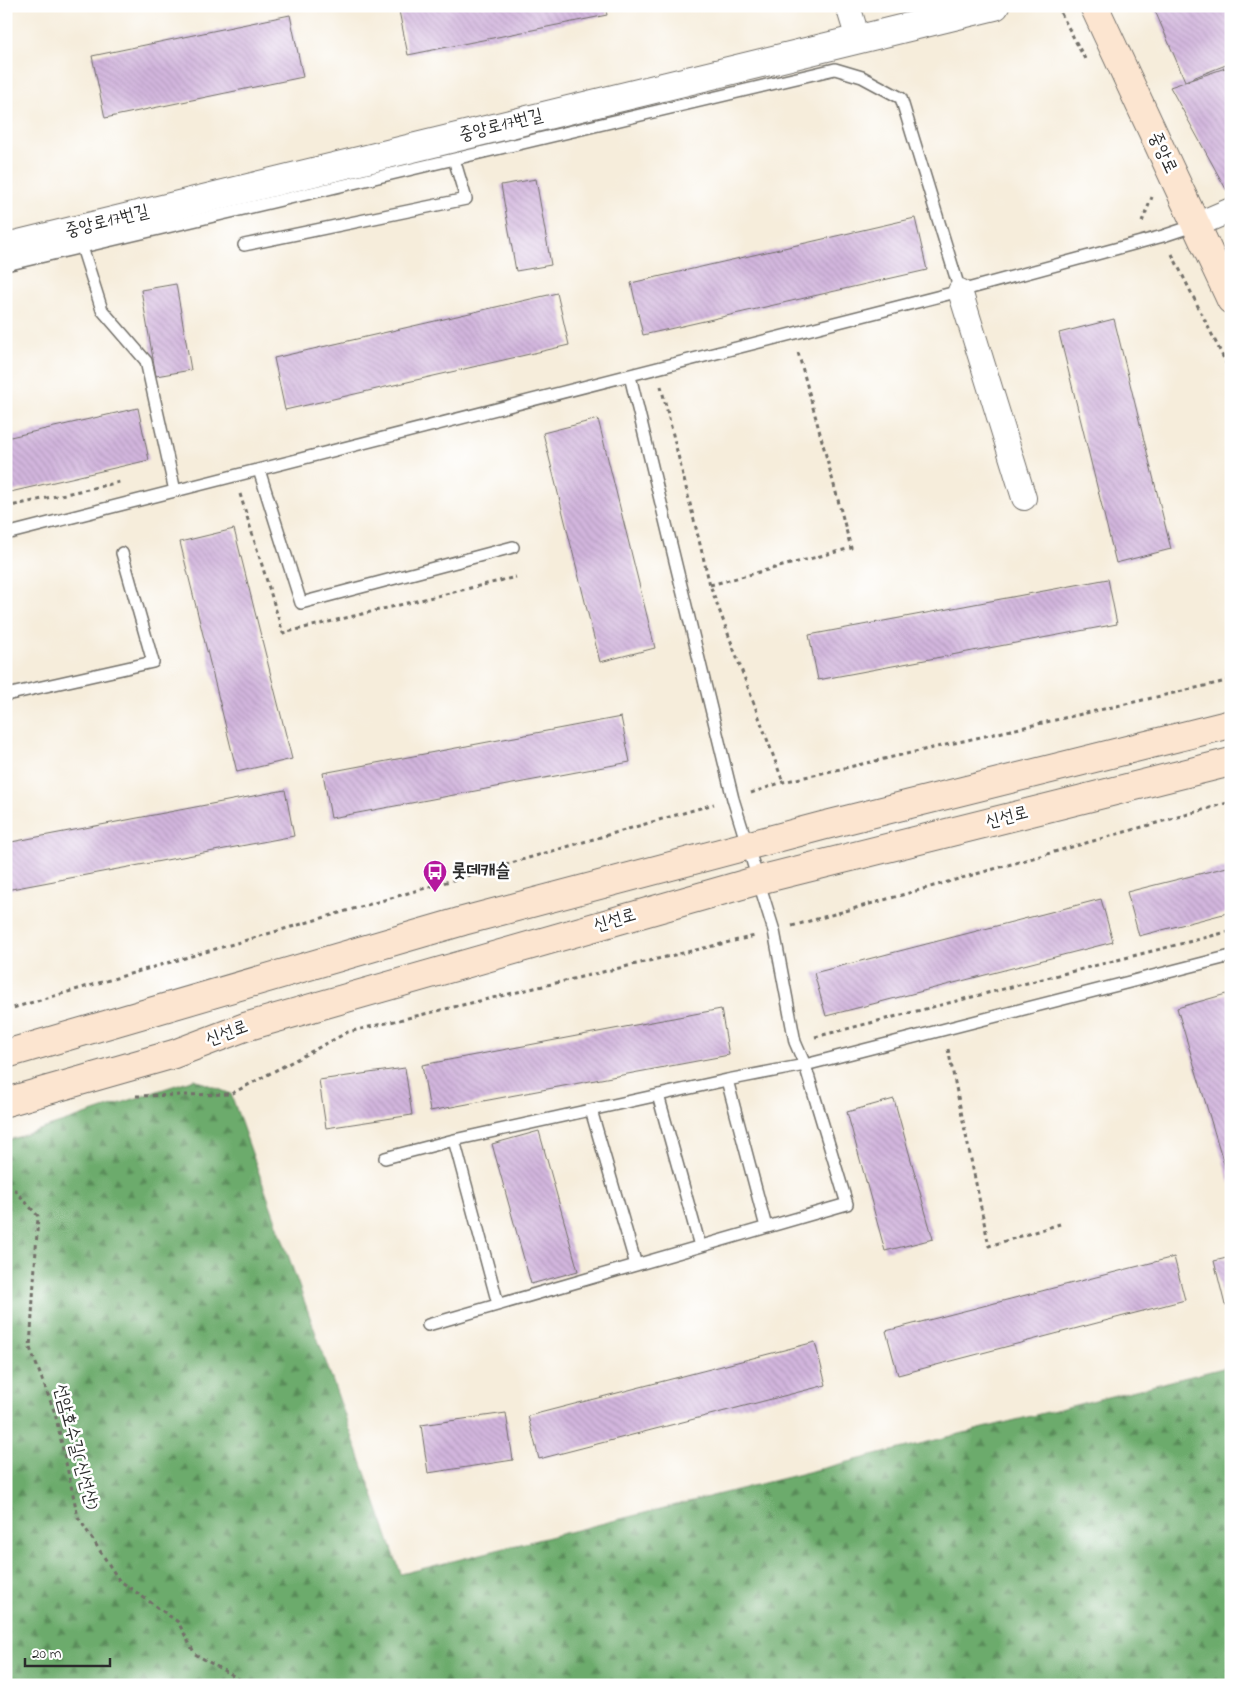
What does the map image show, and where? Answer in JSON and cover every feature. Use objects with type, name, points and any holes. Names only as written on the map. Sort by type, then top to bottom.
[{"type":"main road","name":"중앙로","points":[[1094,6],[1231,300]]},
{"type":"main road","name":"신선로","points":[[6,1054],[463,921],[748,848],[832,824],[1231,724]]},
{"type":"main road","name":"신선로","points":[[6,1102],[174,1054],[245,1027],[759,880],[1231,762]]},
{"type":"street","points":[[848,6],[858,39]]},
{"type":"street","name":"중앙로17번길","points":[[6,247],[995,6]]},
{"type":"street","points":[[1196,225],[1231,210]]},
{"type":"street","points":[[960,291],[1024,498]]},
{"type":"lane","points":[[6,265],[835,69],[862,77],[901,98],[960,291]]},
{"type":"lane","points":[[244,244],[466,199],[454,159]]},
{"type":"lane","points":[[6,534],[960,291],[1163,236],[1196,225]]},
{"type":"lane","points":[[82,247],[102,310],[146,361],[175,491]]},
{"type":"lane","points":[[428,1325],[847,1204],[805,1065],[795,1042],[774,931],[733,799],[630,376]]},
{"type":"lane","points":[[259,470],[301,602],[513,547]]},
{"type":"lane","points":[[6,695],[153,662],[122,553]]},
{"type":"lane","points":[[385,1158],[454,1140],[727,1080],[805,1065],[1231,956]]},
{"type":"lane","points":[[727,1080],[766,1227]]},
{"type":"lane","points":[[658,1096],[700,1246]]},
{"type":"lane","points":[[591,1110],[636,1265]]},
{"type":"lane","points":[[454,1140],[498,1304]]},
{"type":"path","points":[[1057,6],[1090,68]]},
{"type":"path","points":[[1154,192],[1141,225],[1163,236],[1231,372]]},
{"type":"path","points":[[710,585],[851,548],[794,334]]},
{"type":"path","points":[[656,369],[710,585],[783,782]]},
{"type":"path","points":[[6,507],[122,481]]},
{"type":"path","points":[[6,1010],[733,799],[783,782],[1231,680]]},
{"type":"path","points":[[126,1096],[231,1094],[348,1032],[774,931],[1231,802]]},
{"type":"path","points":[[944,1029],[989,1246],[1060,1224]]},
{"type":"path","name":"선암호수길(신선산)","points":[[6,1190],[15,1190],[38,1216],[30,1348],[55,1413],[78,1517],[119,1580],[178,1622],[195,1654],[249,1685]]},
{"type":"green space","points":[[194,1079],[231,1094],[401,1574],[1231,1366],[1231,1685],[6,1685],[6,1141]]},
{"type":"building","points":[[398,6],[605,6],[607,15],[408,55]]},
{"type":"building","points":[[1153,6],[1231,6],[1231,63],[1185,81]]},
{"type":"building","points":[[290,15],[303,77],[105,118],[92,56]]},
{"type":"building","points":[[1231,66],[1231,190],[1227,191],[1170,87]]},
{"type":"building","points":[[536,179],[551,265],[516,271],[501,185]]},
{"type":"building","points":[[915,218],[927,270],[643,335],[631,283]]},
{"type":"building","points":[[176,284],[191,370],[156,376],[141,290]]},
{"type":"building","points":[[557,293],[569,345],[285,410],[274,358]]},
{"type":"building","points":[[1114,319],[1171,549],[1116,563],[1059,333]]},
{"type":"building","points":[[138,408],[149,460],[6,493],[6,438]]},
{"type":"building","points":[[598,419],[655,648],[600,662],[543,433]]},
{"type":"building","points":[[234,529],[292,759],[237,772],[180,542]]},
{"type":"building","points":[[1108,579],[1117,624],[818,680],[809,635]]},
{"type":"building","points":[[621,717],[630,762],[331,818],[323,773]]},
{"type":"building","points":[[285,790],[294,836],[6,890],[6,843]]},
{"type":"building","points":[[1231,866],[1231,912],[1139,936],[1127,892]]},
{"type":"building","points":[[1101,899],[1113,942],[826,1016],[814,973]]},
{"type":"building","points":[[1226,994],[1231,1009],[1230,1184],[1177,1008]]},
{"type":"building","points":[[721,1009],[729,1055],[430,1111],[422,1065]]},
{"type":"building","points":[[405,1068],[412,1115],[326,1128],[319,1080]]},
{"type":"building","points":[[894,1099],[933,1239],[885,1251],[847,1112]]},
{"type":"building","points":[[539,1131],[578,1271],[531,1284],[492,1144]]},
{"type":"building","points":[[1174,1257],[1185,1300],[898,1375],[886,1331]]},
{"type":"building","points":[[1231,1257],[1231,1303],[1225,1305],[1214,1261]]},
{"type":"building","points":[[815,1342],[826,1385],[539,1459],[528,1416]]},
{"type":"building","points":[[506,1413],[513,1460],[428,1473],[421,1425]]},
{"type":"place","name":"롯데캐슬","points":[[435,893]]}]
